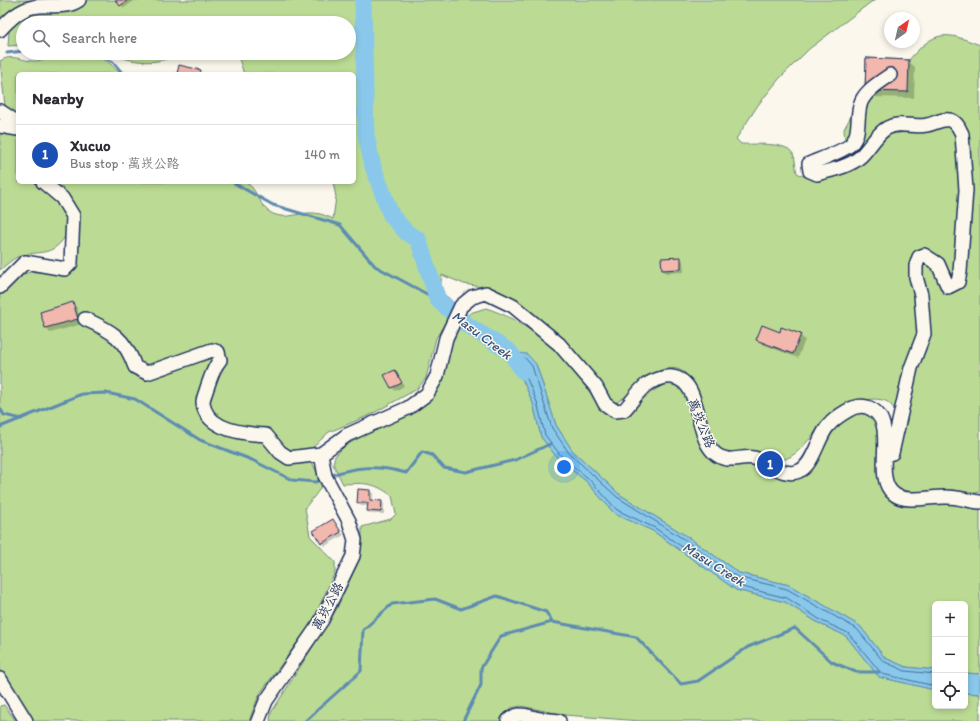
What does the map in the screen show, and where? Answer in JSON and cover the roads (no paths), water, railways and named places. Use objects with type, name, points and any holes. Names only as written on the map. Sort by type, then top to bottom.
[{"type":"street","points":[[0,30],[19,12],[33,6],[60,7],[73,1]]},
{"type":"street","points":[[885,455],[892,453],[911,368],[924,334],[920,296],[916,277],[916,266],[919,257],[924,254],[938,264],[948,287],[958,282],[966,190],[962,134],[958,125],[952,120],[942,119],[929,125],[916,127],[899,124],[886,128],[860,158],[852,163],[817,174],[810,171],[810,164],[851,145],[856,136],[858,111],[862,100],[869,92],[890,75]]},
{"type":"street","points":[[0,111],[16,122]]},
{"type":"street","points":[[0,126],[16,129]]},
{"type":"street","points":[[0,287],[25,262],[64,270],[71,263],[73,216],[62,198],[44,184]]},
{"type":"street","name":"萬崁公路","points":[[258,721],[266,701],[322,620],[353,556],[355,540],[349,521],[327,480],[321,454],[347,434],[408,408],[427,394],[437,376],[446,338],[461,306],[472,297],[486,293],[513,306],[559,344],[596,387],[605,404],[615,411],[624,410],[638,392],[648,384],[668,376],[678,378],[686,383],[696,404],[708,445],[715,454],[727,459],[753,458],[782,471],[791,473],[800,471],[806,467],[828,426],[840,415],[859,406],[868,408],[877,414],[884,426],[884,471],[887,486],[894,495],[913,499],[947,496],[966,501],[980,502]]},
{"type":"street","points":[[85,319],[112,331],[130,352],[135,367],[147,373],[212,350],[218,352],[220,360],[214,367],[203,401],[206,414],[216,423],[237,432],[266,435],[280,452],[289,458],[321,454]]},
{"type":"street","points":[[0,679],[26,721]]},
{"type":"street","points":[[508,721],[512,716],[522,714],[539,719],[559,721]]},
{"type":"water","points":[[510,352],[527,354],[536,364],[556,425],[572,450],[619,494],[685,535],[739,573],[789,585],[860,626],[885,658],[906,667],[932,670],[932,689],[879,677],[846,636],[820,624],[785,602],[736,590],[653,531],[615,514],[586,481],[559,460],[541,437],[533,403]]},
{"type":"water","points":[[968,673],[980,674],[980,694],[968,693]]},
{"type":"waterway","name":"Masu Creek","points":[[363,0],[366,135],[373,167],[391,215],[407,233],[418,239],[438,300],[467,325],[510,352],[523,371]]},
{"type":"waterway","points":[[7,53],[16,52]]},
{"type":"waterway","points":[[109,60],[121,72]]},
{"type":"waterway","points":[[236,184],[273,205],[340,225],[375,266],[438,300]]},
{"type":"waterway","points":[[0,427],[82,394],[106,393],[135,399],[200,440],[252,460],[292,480],[316,482],[322,479]]},
{"type":"waterway","points":[[0,408],[4,415],[22,419]]},
{"type":"waterway","points":[[329,476],[348,470],[367,468],[396,470],[406,473],[422,452],[432,455],[444,468],[466,472],[515,460],[550,444]]},
{"type":"waterway","points":[[305,721],[361,671],[363,630],[392,604],[435,599],[461,609],[497,596],[546,612],[552,622],[636,637],[681,684],[698,681],[748,647],[795,628],[832,662],[856,672],[879,672]]},
{"type":"waterway","points":[[463,721],[481,685],[481,668],[501,636],[552,622]]},
{"type":"place","name":"Xucuo","points":[[770,464]]}]
